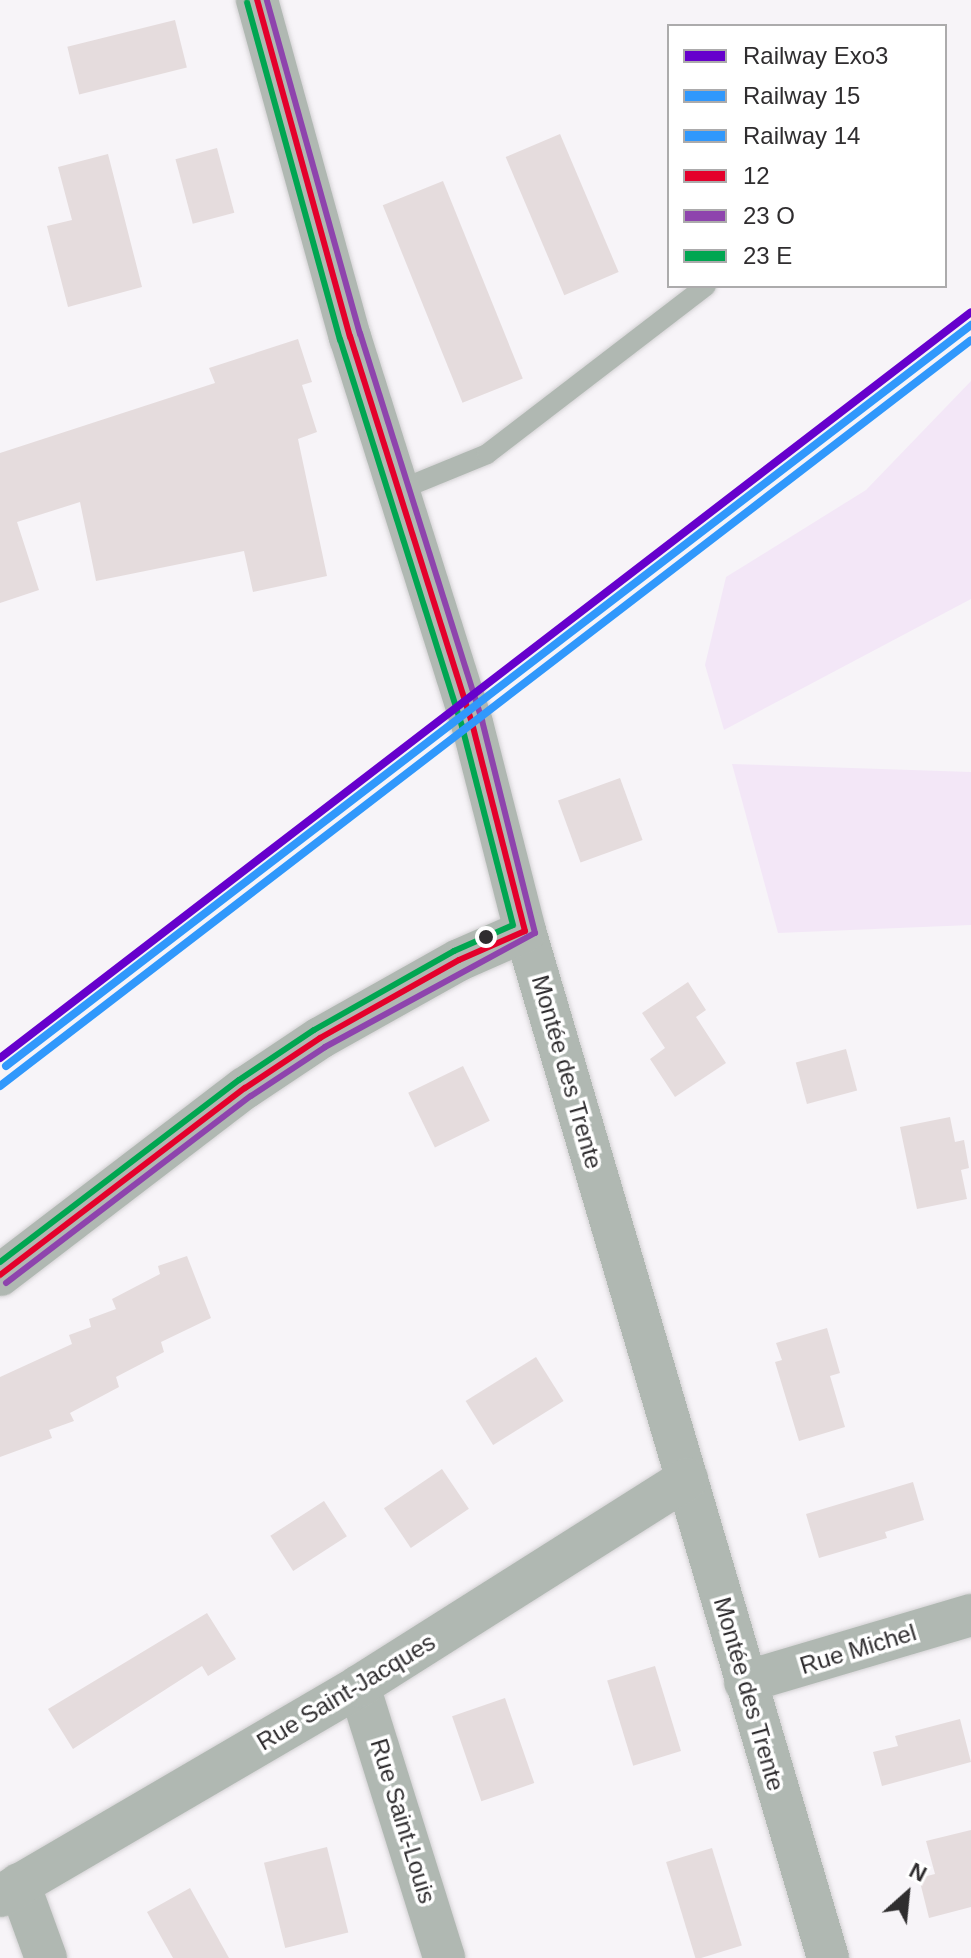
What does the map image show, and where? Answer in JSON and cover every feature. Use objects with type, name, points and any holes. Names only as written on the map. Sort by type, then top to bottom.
[{"type":"street","name":"Montée des Trente","points":[[257,0],[397,491],[472,723],[525,931],[828,1958]]},
{"type":"street","points":[[0,1275],[245,1088],[307,1047],[459,960],[525,931]]},
{"type":"street","name":"Rue Saint-Jacques","points":[[10,1890],[359,1686],[687,1479]]},
{"type":"street","name":"Rue Michel","points":[[745,1682],[971,1615]]},
{"type":"street","name":"Rue Saint-Louis","points":[[359,1686],[444,1958]]},
{"type":"street","points":[[10,1890],[46,1958]]},
{"type":"lane","points":[[397,491],[487,454],[703,288]]},
{"type":"shaded area","points":[[971,381],[971,599],[724,730],[705,665],[726,577],[866,490]]},
{"type":"shaded area","points":[[732,764],[971,772],[971,925],[778,933]]},
{"type":"building","points":[[175,20],[187,68],[79,94],[67,47]]},
{"type":"building","points":[[560,134],[619,272],[564,295],[506,157]]},
{"type":"building","points":[[217,148],[234,213],[193,224],[175,159]]},
{"type":"building","points":[[108,154],[142,287],[68,307],[47,226],[72,220],[58,167]]},
{"type":"building","points":[[443,181],[523,378],[463,403],[383,205]]},
{"type":"building","points":[[298,339],[312,382],[302,385],[317,432],[298,439],[327,576],[253,592],[244,551],[96,581],[80,502],[17,522],[39,590],[0,603],[0,453],[215,383],[209,368]]},
{"type":"building","points":[[620,778],[643,840],[581,863],[558,801]]},
{"type":"building","points":[[688,982],[706,1010],[696,1017],[726,1063],[675,1097],[650,1059],[665,1048],[642,1013]]},
{"type":"building","points":[[846,1049],[857,1091],[807,1104],[796,1062]]},
{"type":"building","points":[[463,1066],[490,1121],[435,1148],[408,1093]]},
{"type":"building","points":[[950,1117],[955,1142],[964,1140],[969,1168],[961,1170],[967,1199],[917,1209],[900,1127]]},
{"type":"building","points":[[187,1256],[211,1318],[161,1342],[164,1352],[116,1377],[119,1387],[70,1413],[74,1421],[49,1430],[52,1438],[0,1457],[0,1377],[72,1344],[69,1335],[91,1327],[89,1319],[116,1309],[112,1299],[160,1274],[158,1266]]},
{"type":"building","points":[[827,1328],[840,1373],[830,1376],[845,1427],[799,1441],[775,1362],[782,1360],[776,1343]]},
{"type":"building","points":[[536,1357],[564,1401],[493,1445],[466,1401]]},
{"type":"building","points":[[442,1469],[469,1509],[411,1548],[384,1508]]},
{"type":"building","points":[[913,1482],[924,1520],[885,1532],[887,1538],[819,1558],[806,1514]]},
{"type":"building","points":[[324,1501],[347,1536],[293,1571],[270,1536]]},
{"type":"building","points":[[207,1613],[236,1659],[208,1676],[202,1666],[73,1749],[48,1709]]},
{"type":"building","points":[[655,1666],[681,1751],[633,1766],[607,1681]]},
{"type":"building","points":[[505,1698],[534,1783],[481,1801],[452,1716]]},
{"type":"building","points":[[960,1719],[971,1762],[882,1786],[873,1752],[898,1746],[895,1736]]},
{"type":"building","points":[[971,1830],[971,1907],[929,1918],[919,1878],[935,1874],[926,1841]]},
{"type":"building","points":[[327,1847],[348,1932],[285,1948],[264,1863]]},
{"type":"building","points":[[712,1848],[742,1946],[695,1958],[666,1862]]},
{"type":"building","points":[[190,1888],[229,1958],[173,1958],[147,1912]]},
{"type":"rail line","name":"Exo3","points":[[0,1058],[971,312]]},
{"type":"rail line","name":"15","points":[[6,1066],[971,325]]},
{"type":"rail line","name":"14","points":[[0,1086],[971,340]]},
{"type":"transit line","name":"12","points":[[0,1275],[245,1088],[320,1038],[459,960],[525,931],[472,723],[350,337],[257,0]]},
{"type":"transit line","points":[[6,1283],[251,1096],[325,1047],[535,933],[482,720],[360,334],[267,0]]},
{"type":"transit line","points":[[0,1262],[239,1080],[314,1030],[454,951],[513,925],[462,726],[340,340],[247,3]]}]
